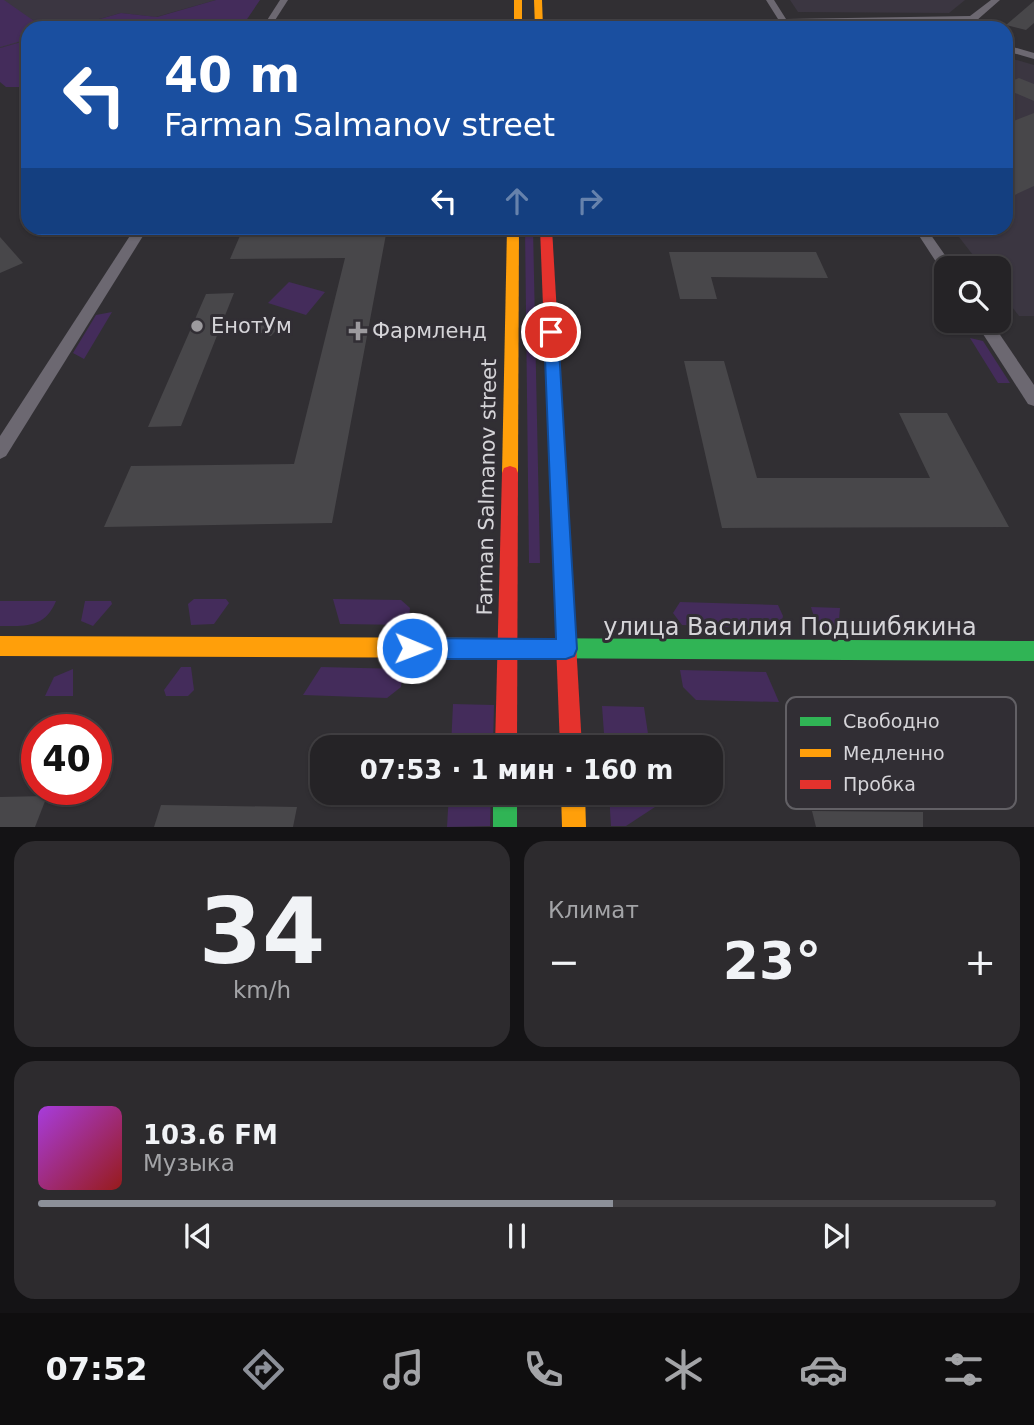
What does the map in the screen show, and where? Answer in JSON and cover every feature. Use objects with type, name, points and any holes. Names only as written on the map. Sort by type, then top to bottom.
[{"type":"street","points":[[270,21],[284,0]]},
{"type":"street","points":[[518,0],[518,21]]},
{"type":"street","points":[[538,0],[539,21]]},
{"type":"street","points":[[770,0],[783,21]]},
{"type":"street","points":[[972,21],[996,0]]},
{"type":"street","points":[[1013,50],[1034,55]]},
{"type":"street","points":[[0,451],[137,235]]},
{"type":"street","name":"Farman Salmanov street","points":[[506,735],[513,235]]},
{"type":"street","points":[[545,235],[570,735]]},
{"type":"street","points":[[925,235],[939,256]]},
{"type":"street","points":[[991,333],[1034,399]]},
{"type":"street","name":"улица Василия Подшибякина","points":[[0,646],[1034,652]]},
{"type":"street","points":[[505,805],[505,827]]},
{"type":"street","points":[[573,805],[574,827]]},
{"type":"shaded area","points":[[0,0],[216,0],[156,17],[121,13],[93,21],[21,21],[21,42],[0,48]]},
{"type":"shaded area","points":[[0,0],[4,0],[34,21],[21,21],[21,41],[0,47]]},
{"type":"shaded area","points":[[216,0],[260,0],[246,21],[93,21],[121,13],[157,17]]},
{"type":"shaded area","points":[[790,0],[965,0],[949,13],[798,12]]},
{"type":"shaded area","points":[[21,42],[21,87],[6,87],[0,82],[0,48]]},
{"type":"shaded area","points":[[1013,59],[1034,65],[1034,316],[1019,316],[1011,306],[1011,256],[974,256],[957,235],[1013,235]]},
{"type":"shaded area","points":[[525,235],[533,235],[540,563],[529,563]]},
{"type":"shaded area","points":[[289,282],[325,292],[306,315],[268,303]]},
{"type":"shaded area","points":[[112,312],[84,359],[73,353],[96,315]]},
{"type":"shaded area","points":[[970,338],[983,341],[1010,383],[998,383]]},
{"type":"shaded area","points":[[194,599],[226,599],[229,603],[214,624],[191,625],[188,604]]},
{"type":"shaded area","points":[[333,599],[401,600],[410,608],[408,625],[340,624]]},
{"type":"shaded area","points":[[0,601],[56,601],[52,610],[34,624],[0,626]]},
{"type":"shaded area","points":[[85,601],[111,601],[112,604],[93,626],[81,621]]},
{"type":"shaded area","points":[[680,602],[778,605],[783,616],[781,625],[774,629],[682,625],[673,613]]},
{"type":"shaded area","points":[[811,607],[840,608],[838,631],[820,624]]},
{"type":"shaded area","points":[[181,667],[191,667],[194,690],[188,696],[166,696],[164,690]]},
{"type":"shaded area","points":[[321,667],[403,669],[401,687],[387,698],[303,695]]},
{"type":"shaded area","points":[[73,669],[73,696],[45,696],[54,677]]},
{"type":"shaded area","points":[[680,670],[766,672],[779,702],[696,700],[683,687]]},
{"type":"shaded area","points":[[453,704],[494,705],[493,735],[452,735]]},
{"type":"shaded area","points":[[602,706],[644,707],[648,735],[604,735]]},
{"type":"shaded area","points":[[448,805],[491,805],[490,826],[447,827]]},
{"type":"shaded area","points":[[610,805],[658,805],[626,826],[611,826]]},
{"type":"building","points":[[1034,1],[1034,23],[1026,30],[1013,27],[1013,21],[1011,21]]},
{"type":"building","points":[[1019,78],[1034,84],[1034,101],[1013,92],[1013,80]]},
{"type":"building","points":[[1034,113],[1034,186],[1013,196],[1013,121]]},
{"type":"building","points":[[240,235],[386,235],[332,523],[104,527],[131,466],[294,464],[345,258],[230,259]]},
{"type":"building","points":[[0,237],[23,263],[0,273]]},
{"type":"building","points":[[669,252],[816,252],[828,278],[711,277],[717,299],[680,299]]},
{"type":"building","points":[[234,293],[181,426],[148,427],[206,294]]},
{"type":"building","points":[[264,317],[283,323],[271,336],[252,330]]},
{"type":"building","points":[[684,361],[724,361],[757,478],[930,478],[899,413],[947,413],[1009,527],[722,528]]},
{"type":"building","points":[[0,797],[21,797],[21,805],[44,805],[35,827],[0,827]]},
{"type":"building","points":[[161,805],[297,807],[293,827],[154,827]]},
{"type":"building","points":[[812,811],[923,812],[923,827],[816,827]]},
{"type":"traffic: fast","points":[[515,648],[1034,651]]},
{"type":"traffic: fast","points":[[505,805],[505,827]]},
{"type":"traffic: slow","points":[[518,0],[518,21]]},
{"type":"traffic: slow","points":[[538,0],[539,21]]},
{"type":"traffic: slow","points":[[510,473],[513,235]]},
{"type":"traffic: slow","points":[[0,646],[515,648]]},
{"type":"traffic: slow","points":[[573,805],[574,827]]},
{"type":"traffic: jam","points":[[546,235],[570,735]]},
{"type":"traffic: jam","points":[[506,735],[510,473]]},
{"type":"place","name":"ЕнотУм","points":[[197,326]]},
{"type":"place","name":"Фармленд","points":[[358,331]]},
{"type":"route","points":[[412,648],[566,649],[551,332]]}]
